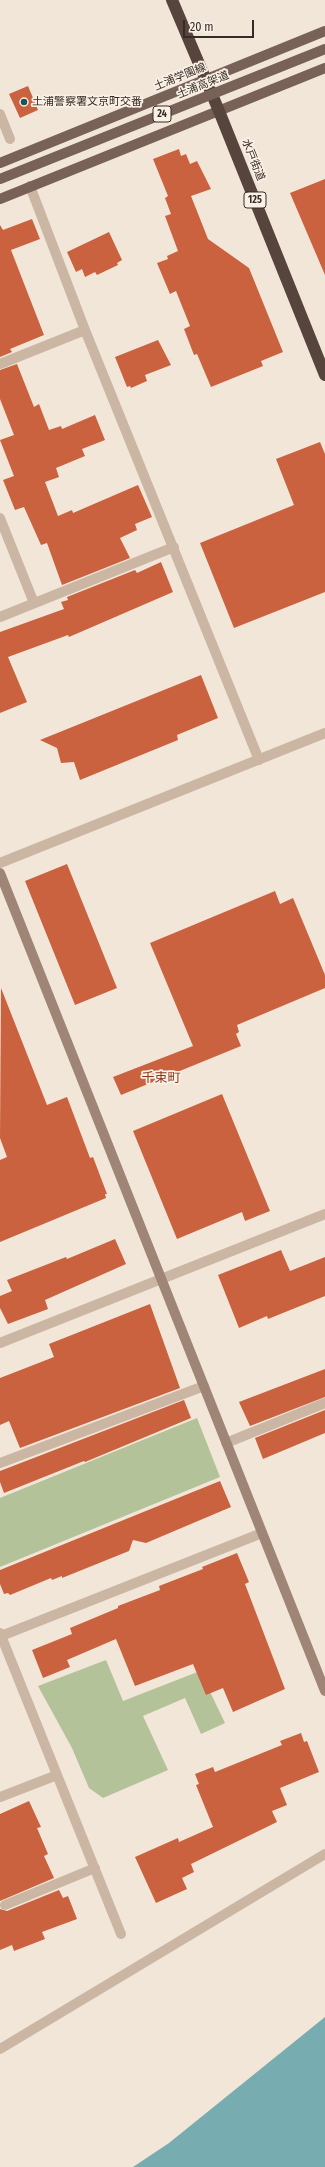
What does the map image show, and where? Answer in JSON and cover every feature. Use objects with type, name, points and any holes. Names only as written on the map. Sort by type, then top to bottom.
[{"type":"highway","name":"水戸街道","points":[[172,0],[219,111],[325,375]]},
{"type":"main road","name":"土浦学園線","points":[[0,163],[325,31]]},
{"type":"main road","name":"土浦高架道","points":[[0,179],[325,49]]},
{"type":"main road","name":"24","points":[[0,199],[325,68]]},
{"type":"street","points":[[0,114],[10,139]]},
{"type":"street","points":[[30,186],[85,330],[259,760]]},
{"type":"street","points":[[0,364],[85,330]]},
{"type":"street","points":[[0,518],[34,603]]},
{"type":"street","points":[[0,617],[174,547]]},
{"type":"street","points":[[0,863],[325,733]]},
{"type":"street","points":[[0,873],[325,1691]]},
{"type":"street","points":[[0,1344],[161,1278],[325,1214]]},
{"type":"street","points":[[0,1463],[204,1386]]},
{"type":"street","points":[[226,1443],[325,1403]]},
{"type":"street","points":[[121,1934],[1,1635],[262,1533]]},
{"type":"street","points":[[0,1797],[57,1775]]},
{"type":"street","points":[[0,2049],[325,1854]]},
{"type":"street","points":[[5,1905],[95,1868]]},
{"type":"green space","points":[[197,1418],[220,1477],[0,1567],[0,1498]]},
{"type":"green space","points":[[106,1660],[123,1701],[200,1671],[225,1723],[201,1734],[185,1698],[143,1716],[168,1770],[103,1798],[89,1788],[72,1748],[38,1686]]},
{"type":"water","points":[[325,2017],[325,2167],[133,2167],[169,2143]]},
{"type":"building","name":"土浦警察署文京町交番","points":[[28,86],[38,110],[20,118],[9,94]]},
{"type":"building","points":[[179,149],[181,156],[186,154],[190,164],[197,161],[211,189],[191,196],[208,239],[249,268],[283,352],[261,361],[263,366],[211,387],[197,354],[194,355],[184,329],[190,326],[176,291],[170,294],[157,263],[168,259],[167,256],[178,251],[165,216],[171,214],[165,198],[168,196],[153,159]]},
{"type":"building","points":[[325,179],[325,275],[290,193]]},
{"type":"building","points":[[32,219],[40,239],[11,250],[44,335],[10,349],[12,352],[0,357],[0,225],[3,230]]},
{"type":"building","points":[[109,232],[122,260],[117,263],[118,265],[97,275],[95,272],[85,277],[82,269],[76,272],[67,252]]},
{"type":"building","points":[[158,340],[171,365],[145,375],[147,381],[131,388],[130,386],[127,387],[115,357]]},
{"type":"building","points":[[17,364],[34,407],[39,404],[49,430],[61,426],[62,429],[95,415],[105,440],[82,449],[85,456],[56,468],[59,477],[45,482],[58,516],[72,510],[73,513],[138,485],[152,517],[135,524],[137,530],[120,538],[130,558],[62,585],[47,543],[41,545],[24,507],[15,510],[3,480],[14,476],[0,440],[14,435],[0,399],[0,370]]},
{"type":"building","points":[[320,442],[325,454],[325,592],[234,628],[200,543],[294,505],[276,459]]},
{"type":"building","points":[[161,562],[173,592],[69,637],[68,635],[8,657],[27,702],[0,713],[0,632],[64,609],[61,602],[68,600],[67,597],[135,570],[137,573]]},
{"type":"building","points":[[201,675],[218,718],[177,735],[178,740],[80,780],[74,762],[61,763],[57,748],[40,740]]},
{"type":"building","points":[[67,864],[117,988],[75,1005],[25,881]]},
{"type":"building","points":[[275,891],[280,904],[293,898],[325,975],[325,988],[237,1025],[239,1032],[236,1034],[241,1046],[121,1095],[113,1077],[193,1046],[150,943]]},
{"type":"building","points":[[1,988],[47,1105],[67,1097],[90,1158],[93,1157],[107,1194],[105,1194],[106,1198],[0,1242],[0,1160],[7,1157],[0,1138]]},
{"type":"building","points":[[222,1094],[270,1211],[245,1221],[242,1212],[177,1239],[133,1131]]},
{"type":"building","points":[[115,1239],[126,1264],[45,1300],[48,1309],[8,1324],[0,1308],[0,1296],[12,1291],[7,1280],[66,1257],[67,1259]]},
{"type":"building","points":[[281,1250],[290,1271],[325,1257],[325,1296],[268,1319],[267,1316],[239,1328],[218,1275]]},
{"type":"building","points":[[150,1304],[180,1388],[20,1448],[9,1421],[0,1425],[0,1378],[54,1357],[49,1344]]},
{"type":"building","points":[[325,1369],[325,1397],[250,1426],[239,1402]]},
{"type":"building","points":[[184,1400],[191,1418],[85,1462],[84,1461],[4,1493],[0,1482],[0,1471]]},
{"type":"building","points":[[325,1410],[325,1433],[263,1459],[255,1438]]},
{"type":"building","points":[[220,1481],[231,1507],[146,1543],[133,1540],[129,1551],[62,1578],[62,1576],[52,1580],[51,1578],[10,1595],[8,1593],[4,1594],[0,1584],[0,1570]]},
{"type":"building","points":[[237,1553],[249,1582],[245,1584],[285,1689],[233,1712],[223,1688],[206,1695],[193,1664],[135,1686],[116,1639],[67,1660],[70,1667],[43,1678],[32,1650],[72,1634],[70,1628],[118,1608],[118,1606],[160,1590],[159,1586],[203,1569],[202,1567]]},
{"type":"building","points":[[301,1733],[304,1742],[307,1741],[319,1772],[280,1788],[287,1805],[272,1811],[277,1822],[191,1864],[194,1872],[182,1878],[187,1889],[156,1903],[135,1857],[178,1838],[179,1842],[213,1827],[196,1785],[199,1784],[195,1774],[213,1767],[215,1772],[282,1745],[280,1741]]},
{"type":"building","points":[[29,1801],[41,1827],[37,1828],[48,1854],[44,1856],[54,1878],[0,1901],[0,1814]]},
{"type":"building","points":[[59,1890],[63,1898],[68,1896],[77,1919],[42,1932],[45,1939],[14,1951],[12,1945],[0,1950],[0,1909],[7,1911]]},
{"type":"place","name":"土浦警察署文京町交番","points":[[24,102]]},
{"type":"district","name":"千束町","points":[[161,1078]]}]
